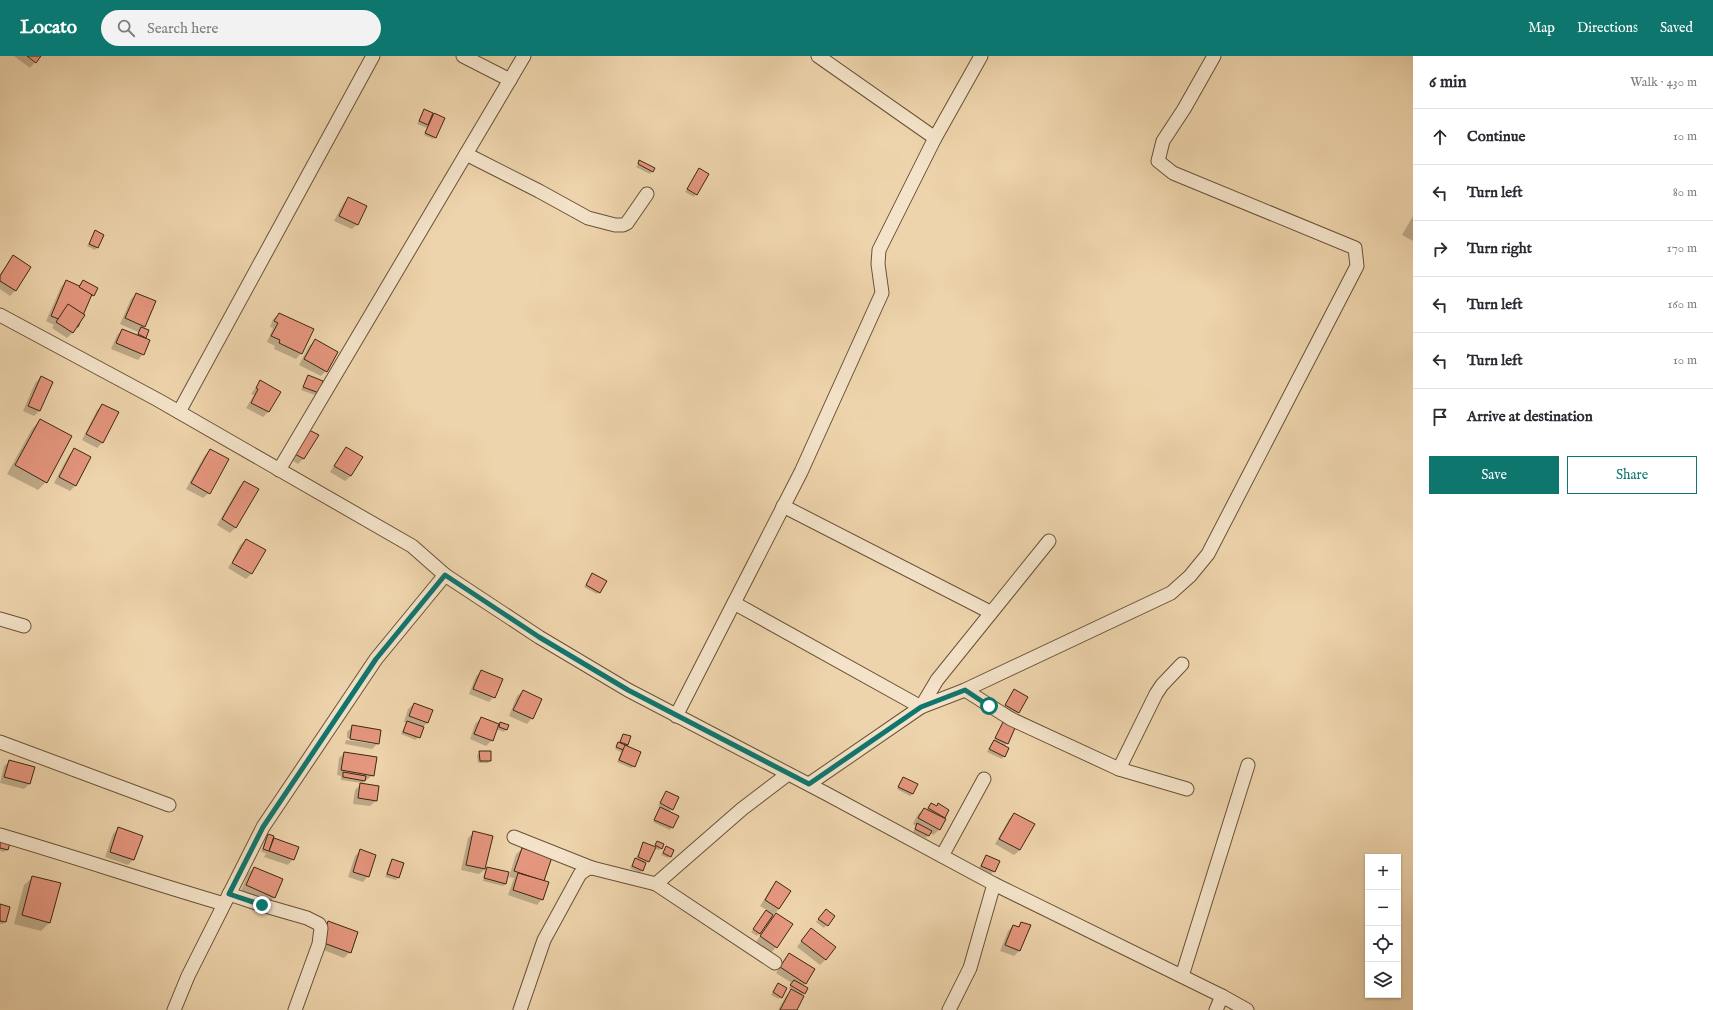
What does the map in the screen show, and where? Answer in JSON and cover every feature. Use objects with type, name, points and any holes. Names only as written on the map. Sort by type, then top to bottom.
[{"type":"street","points":[[179,412],[373,56]]},
{"type":"street","points":[[463,56],[510,80]]},
{"type":"street","points":[[279,470],[524,56]]},
{"type":"street","points":[[818,56],[935,138]]},
{"type":"street","points":[[676,716],[804,465],[882,293],[878,264],[879,250],[935,138],[981,56]]},
{"type":"street","points":[[809,784],[921,707],[965,690],[1171,593],[1190,576],[1208,554],[1357,266],[1355,248],[1173,173],[1158,161],[1163,141],[1214,56]]},
{"type":"street","points":[[466,154],[588,218],[603,223],[624,225],[627,223],[647,194]]},
{"type":"street","points":[[0,315],[179,412],[412,546],[445,575],[539,637],[628,690],[809,784],[994,884],[1182,976],[1247,1010]]},
{"type":"street","points":[[783,506],[990,612]]},
{"type":"street","points":[[921,707],[937,680],[990,612],[1049,541]]},
{"type":"street","points":[[174,1010],[188,976],[263,827],[368,672],[445,575]]},
{"type":"street","points":[[734,603],[921,707]]},
{"type":"street","points":[[0,619],[24,626]]},
{"type":"street","points":[[1119,769],[1156,694],[1162,685],[1182,664]]},
{"type":"street","points":[[965,690],[1011,719],[1119,769],[1187,789]]},
{"type":"street","points":[[0,742],[169,805]]},
{"type":"street","points":[[1182,976],[1248,765]]},
{"type":"street","points":[[656,884],[742,810],[788,774]]},
{"type":"street","points":[[942,856],[984,779]]},
{"type":"street","points":[[0,835],[68,855],[166,887],[262,905],[307,918],[319,924],[321,928],[319,944],[294,1010]]},
{"type":"street","points":[[514,837],[592,868],[656,884],[775,963]]},
{"type":"street","points":[[520,1010],[544,940],[580,874],[587,869],[592,868]]},
{"type":"street","points":[[948,1010],[970,968],[994,884]]},
{"type":"street","points":[[1216,1010],[1222,996]]},
{"type":"building","points":[[27,56],[41,56],[36,63]]},
{"type":"building","points":[[424,109],[433,113],[428,125],[419,121]]},
{"type":"building","points":[[434,113],[445,118],[436,138],[425,133]]},
{"type":"building","points":[[639,160],[655,168],[653,172],[638,164]]},
{"type":"building","points":[[699,168],[709,174],[697,195],[687,189]]},
{"type":"building","points":[[348,197],[367,206],[358,225],[339,216]]},
{"type":"building","points":[[95,230],[104,235],[98,248],[89,244]]},
{"type":"building","points":[[13,255],[31,267],[16,291],[0,281],[0,276]]},
{"type":"building","points":[[66,280],[93,292],[78,327],[51,316]]},
{"type":"building","points":[[83,280],[98,288],[94,296],[79,287]]},
{"type":"building","points":[[136,293],[156,301],[145,327],[125,318]]},
{"type":"building","points":[[68,304],[85,315],[73,333],[56,322]]},
{"type":"building","points":[[279,313],[314,329],[302,354],[279,343],[280,340],[271,336],[278,323],[274,321]]},
{"type":"building","points":[[141,327],[149,330],[146,338],[138,334]]},
{"type":"building","points":[[122,329],[150,340],[144,355],[116,343]]},
{"type":"building","points":[[315,339],[338,352],[327,372],[304,359]]},
{"type":"building","points":[[308,375],[323,381],[319,393],[303,387]]},
{"type":"building","points":[[41,376],[53,382],[40,411],[28,406]]},
{"type":"building","points":[[260,380],[281,392],[269,412],[251,403],[258,389],[256,388]]},
{"type":"building","points":[[102,404],[119,412],[103,443],[86,434]]},
{"type":"building","points":[[40,419],[72,436],[47,483],[15,465]]},
{"type":"building","points":[[307,429],[319,435],[304,459],[293,453]]},
{"type":"building","points":[[346,447],[363,457],[351,476],[334,466]]},
{"type":"building","points":[[74,448],[91,457],[76,486],[59,477]]},
{"type":"building","points":[[210,449],[229,459],[210,494],[191,483]]},
{"type":"building","points":[[244,481],[259,489],[236,528],[222,519]]},
{"type":"building","points":[[246,539],[266,550],[252,574],[232,563]]},
{"type":"building","points":[[592,573],[607,581],[600,593],[586,585]]},
{"type":"building","points":[[481,670],[503,679],[495,698],[473,689]]},
{"type":"building","points":[[1014,689],[1028,697],[1019,713],[1005,705]]},
{"type":"building","points":[[523,690],[542,699],[533,719],[513,710]]},
{"type":"building","points":[[414,703],[433,710],[428,723],[409,716]]},
{"type":"building","points":[[481,717],[499,724],[493,741],[474,734]]},
{"type":"building","points":[[407,721],[424,727],[420,738],[403,732]]},
{"type":"building","points":[[500,722],[509,725],[507,730],[499,727]]},
{"type":"building","points":[[1003,722],[1015,728],[1008,744],[995,738]]},
{"type":"building","points":[[352,725],[381,730],[379,744],[350,739]]},
{"type":"building","points":[[623,734],[631,736],[628,745],[620,742]]},
{"type":"building","points":[[994,740],[1009,748],[1005,757],[989,749]]},
{"type":"building","points":[[618,742],[628,746],[626,751],[616,747]]},
{"type":"building","points":[[625,745],[641,752],[635,767],[619,760]]},
{"type":"building","points":[[479,751],[491,751],[491,761],[480,761]]},
{"type":"building","points":[[344,752],[377,757],[374,776],[341,770]]},
{"type":"building","points":[[9,760],[35,767],[30,784],[4,777]]},
{"type":"building","points":[[343,772],[366,776],[365,781],[343,777]]},
{"type":"building","points":[[903,777],[918,784],[913,794],[898,787]]},
{"type":"building","points":[[360,783],[379,786],[377,801],[358,798]]},
{"type":"building","points":[[666,791],[679,797],[673,810],[660,803]]},
{"type":"building","points":[[931,803],[937,806],[938,803],[949,810],[945,818],[928,808]]},
{"type":"building","points":[[660,807],[679,816],[673,828],[654,820]]},
{"type":"building","points":[[924,808],[946,819],[940,830],[918,818]]},
{"type":"building","points":[[1014,813],[1035,824],[1020,850],[999,839]]},
{"type":"building","points":[[917,823],[932,831],[929,836],[915,829]]},
{"type":"building","points":[[118,827],[143,836],[134,860],[110,852]]},
{"type":"building","points":[[473,831],[493,836],[485,869],[466,865]]},
{"type":"building","points":[[268,834],[274,836],[269,851],[263,849]]},
{"type":"building","points":[[0,835],[11,839],[8,850],[0,848]]},
{"type":"building","points":[[274,838],[299,847],[294,860],[269,851]]},
{"type":"building","points":[[657,841],[664,844],[662,849],[655,845]]},
{"type":"building","points":[[643,842],[656,847],[649,862],[638,857]]},
{"type":"building","points":[[666,846],[674,850],[671,857],[663,853]]},
{"type":"building","points":[[522,848],[552,857],[544,881],[514,871]]},
{"type":"building","points":[[360,849],[376,855],[369,877],[353,872]]},
{"type":"building","points":[[986,855],[1000,861],[995,872],[981,866]]},
{"type":"building","points":[[635,858],[646,863],[643,871],[632,866]]},
{"type":"building","points":[[392,859],[404,863],[399,878],[387,874]]},
{"type":"building","points":[[254,867],[283,879],[275,898],[246,885]]},
{"type":"building","points":[[487,867],[509,872],[506,884],[484,878]]},
{"type":"building","points":[[518,873],[549,882],[543,900],[513,890]]},
{"type":"building","points":[[32,876],[61,883],[50,923],[22,915]]},
{"type":"building","points":[[776,881],[791,891],[779,909],[765,900]]},
{"type":"building","points":[[0,904],[10,907],[6,922],[0,921]]},
{"type":"building","points":[[826,909],[835,916],[828,926],[818,919]]},
{"type":"building","points":[[766,910],[773,915],[760,934],[753,929]]},
{"type":"building","points":[[776,913],[793,924],[777,948],[760,936]]},
{"type":"building","points":[[328,921],[358,932],[351,953],[321,942]]},
{"type":"building","points":[[1021,922],[1031,925],[1020,951],[1005,945],[1013,925],[1019,927]]},
{"type":"building","points":[[811,928],[836,947],[826,960],[801,941]]},
{"type":"building","points":[[789,953],[815,969],[806,984],[780,967]]},
{"type":"building","points":[[794,980],[808,988],[805,994],[790,985]]},
{"type":"building","points":[[778,983],[787,988],[782,998],[773,992]]},
{"type":"building","points":[[791,989],[804,996],[797,1010],[780,1010]]},
{"type":"route","points":[[262,905],[229,894],[263,827],[376,659],[445,575],[539,637],[628,690],[809,784],[921,707],[965,690],[989,706]]}]
